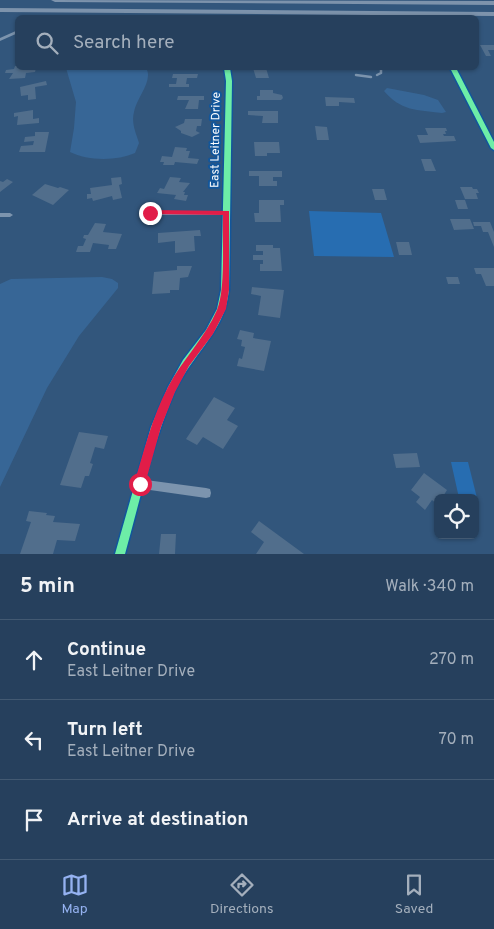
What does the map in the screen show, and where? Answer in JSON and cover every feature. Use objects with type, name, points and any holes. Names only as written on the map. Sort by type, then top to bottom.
[{"type":"highway","points":[[55,0],[494,3]]},
{"type":"highway","points":[[0,10],[494,14]]},
{"type":"street","points":[[0,40],[15,32]]},
{"type":"street","name":"East Leitner Drive","points":[[120,554],[156,427],[171,390],[186,363],[210,332],[221,309],[225,290],[229,81],[227,70]]},
{"type":"street","points":[[454,70],[494,148]]},
{"type":"street","points":[[150,213],[227,213]]},
{"type":"street","points":[[0,215],[10,215]]},
{"type":"street","points":[[140,484],[206,493]]},
{"type":"lane","points":[[377,74],[381,73],[382,70]]},
{"type":"lane","points":[[356,75],[371,76]]},
{"type":"shaded area","points":[[67,70],[147,70],[148,78],[133,116],[134,128],[139,143],[135,153],[128,156],[102,159],[85,157],[70,152],[76,102]]},
{"type":"shaded area","points":[[387,88],[424,95],[438,100],[446,112],[425,111],[403,106],[390,98],[384,91]]},
{"type":"shaded area","points":[[309,211],[381,213],[394,257],[314,256]]},
{"type":"shaded area","points":[[102,277],[112,279],[118,283],[118,288],[79,336],[47,388],[0,487],[0,284],[11,279]]},
{"type":"shaded area","points":[[451,462],[468,462],[476,494],[458,494]]},
{"type":"building","points":[[480,45],[494,45],[494,50],[488,50],[491,56],[486,56]]},
{"type":"building","points":[[15,66],[15,70],[36,70],[35,72],[26,73],[25,78],[9,79],[13,73],[5,73],[6,70],[14,69]]},
{"type":"building","points":[[254,70],[267,70],[269,78],[256,78]]},
{"type":"building","points":[[173,74],[198,74],[197,78],[187,78],[186,84],[189,84],[189,87],[169,87],[169,84],[176,84],[177,78],[172,78]]},
{"type":"building","points":[[46,81],[47,85],[35,87],[36,99],[28,100],[28,95],[21,96],[20,87]]},
{"type":"building","points":[[260,90],[273,90],[273,93],[282,95],[283,98],[281,100],[257,100],[257,96],[260,96]]},
{"type":"building","points":[[178,96],[204,96],[204,100],[199,100],[198,109],[185,109],[189,100],[177,100]]},
{"type":"building","points":[[325,97],[354,98],[355,103],[339,102],[339,106],[326,106]]},
{"type":"building","points":[[33,110],[33,119],[39,118],[39,123],[17,125],[18,116],[14,117],[14,113]]},
{"type":"building","points":[[248,111],[278,111],[278,123],[262,123],[263,116],[248,115]]},
{"type":"building","points":[[185,119],[202,119],[201,126],[197,126],[196,131],[200,133],[192,137],[181,133],[175,127],[184,123]]},
{"type":"building","points":[[315,126],[327,127],[329,140],[317,140]]},
{"type":"building","points":[[425,128],[446,128],[447,131],[445,131],[446,134],[443,134],[444,136],[454,136],[456,141],[420,143],[417,135],[428,135]]},
{"type":"building","points":[[35,132],[49,132],[45,152],[19,152],[21,146],[33,145],[34,141],[24,142],[25,137],[35,136]]},
{"type":"building","points":[[254,142],[279,142],[280,153],[267,153],[267,156],[255,156]]},
{"type":"building","points":[[175,147],[187,148],[186,151],[190,151],[188,158],[199,159],[197,164],[175,162],[174,165],[163,165],[164,162],[160,162],[162,156],[172,157]]},
{"type":"building","points":[[421,159],[431,159],[436,171],[425,171]]},
{"type":"building","points":[[249,171],[282,171],[282,177],[273,177],[273,181],[277,181],[277,186],[259,186],[259,176],[249,176]]},
{"type":"building","points":[[121,177],[122,184],[119,185],[122,198],[113,200],[112,196],[93,201],[92,198],[87,199],[87,194],[91,194],[90,188],[112,185],[111,178]]},
{"type":"building","points":[[170,177],[181,178],[179,182],[190,183],[183,192],[185,192],[184,195],[188,195],[186,201],[174,199],[176,195],[157,193],[160,188],[164,189]]},
{"type":"building","points":[[7,179],[13,182],[0,192],[0,181],[3,182]]},
{"type":"building","points":[[45,184],[69,190],[53,205],[32,195]]},
{"type":"building","points":[[460,187],[477,189],[479,193],[476,193],[478,199],[465,199]]},
{"type":"building","points":[[372,189],[384,189],[387,200],[375,200]]},
{"type":"building","points":[[259,200],[284,200],[284,205],[280,205],[281,222],[255,222],[254,213],[259,213]]},
{"type":"building","points":[[455,200],[465,200],[468,209],[458,209]]},
{"type":"building","points":[[450,219],[470,219],[474,229],[454,230]]},
{"type":"building","points":[[473,222],[490,222],[494,232],[494,247],[488,232],[483,232],[481,226],[474,226]]},
{"type":"building","points":[[95,223],[106,224],[103,232],[122,234],[116,249],[108,249],[109,245],[93,243],[90,252],[76,252],[78,246],[83,246],[86,239],[83,238],[84,235],[88,235]]},
{"type":"building","points":[[200,230],[201,236],[194,236],[195,251],[175,253],[175,241],[158,243],[158,233]]},
{"type":"building","points":[[396,242],[409,242],[412,255],[399,255]]},
{"type":"building","points":[[256,245],[273,245],[273,248],[280,248],[282,271],[260,271],[260,264],[263,264],[263,260],[253,260],[253,255],[263,255],[263,251],[256,251]]},
{"type":"building","points":[[177,266],[192,266],[188,277],[180,278],[179,290],[170,290],[170,293],[152,294],[154,272],[177,270]]},
{"type":"building","points":[[474,268],[494,268],[494,286],[486,286],[481,274],[476,274]]},
{"type":"building","points":[[446,277],[458,277],[460,284],[448,284]]},
{"type":"building","points":[[252,287],[284,290],[280,318],[258,315],[261,296],[251,294]]},
{"type":"building","points":[[240,330],[254,333],[253,338],[271,341],[264,371],[237,366],[239,358],[242,359],[245,347],[241,346],[242,340],[237,339]]},
{"type":"building","points":[[214,397],[235,408],[227,420],[238,426],[223,449],[203,437],[197,445],[186,439]]},
{"type":"building","points":[[79,432],[108,436],[104,449],[95,447],[90,463],[93,464],[89,476],[85,476],[81,488],[60,485]]},
{"type":"building","points":[[417,453],[420,467],[396,468],[393,454]]},
{"type":"building","points":[[424,473],[447,490],[444,494],[434,494],[434,502],[432,500],[425,510],[416,502],[420,497],[411,490]]},
{"type":"building","points":[[29,511],[55,516],[53,522],[80,524],[75,541],[57,540],[53,554],[20,554],[31,522],[26,521]]},
{"type":"building","points":[[259,521],[304,554],[256,554],[264,542],[251,532]]},
{"type":"building","points":[[161,534],[176,534],[175,554],[159,554]]},
{"type":"cycle path","points":[[120,554],[156,427],[171,390],[186,363],[209,332],[221,309],[225,290],[229,81],[227,70]]},
{"type":"cycle path","points":[[454,70],[494,148]]},
{"type":"route","points":[[140,484],[156,427],[171,390],[186,363],[210,332],[221,309],[225,290],[227,213],[150,213]]}]
